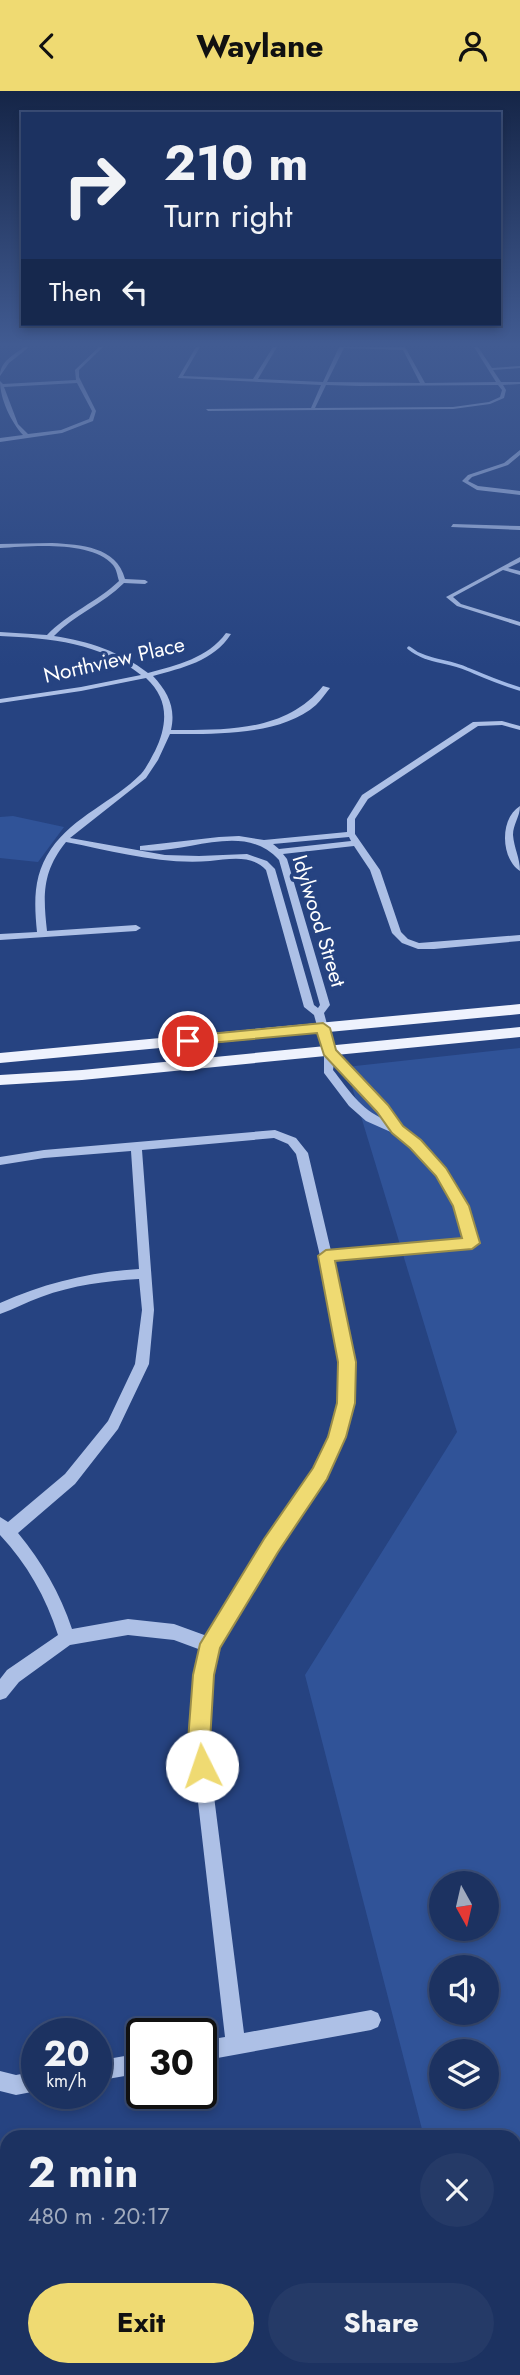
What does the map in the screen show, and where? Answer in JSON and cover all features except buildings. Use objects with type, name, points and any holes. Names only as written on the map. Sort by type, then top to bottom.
[{"type":"main road","points":[[0,1059],[321,1020],[520,1009]]},
{"type":"main road","points":[[0,1080],[520,1032]]},
{"type":"street","points":[[519,454],[470,476],[465,481],[477,488],[520,493]]},
{"type":"street","points":[[510,460],[520,462]]},
{"type":"street","points":[[453,526],[520,528]]},
{"type":"street","points":[[0,546],[55,544],[91,551],[115,562],[122,581],[114,590],[64,620],[49,637]]},
{"type":"street","points":[[520,559],[449,597],[459,605],[520,624]]},
{"type":"street","points":[[502,568],[520,573]]},
{"type":"street","points":[[122,581],[145,582]]},
{"type":"street","points":[[0,634],[49,637],[92,646],[121,657],[159,686],[167,698],[170,711],[168,732],[156,759],[144,774],[64,839],[45,866],[40,898],[42,934]]},
{"type":"street","name":"Northview Place","points":[[0,701],[85,688],[146,674],[201,657],[219,647],[228,634]]},
{"type":"street","points":[[168,732],[221,731],[272,723],[298,714],[318,702],[326,688]]},
{"type":"street","points":[[520,728],[502,723],[476,724],[365,797],[351,819],[351,834],[375,870],[397,933],[405,941],[418,946],[434,946],[520,939]]},
{"type":"street","points":[[520,809],[513,815],[508,841],[520,867]]},
{"type":"street","points":[[267,842],[351,834]]},
{"type":"street","name":"Idylwood Street","points":[[64,839],[159,857],[253,857],[263,860],[270,869],[309,1007],[321,1020]]},
{"type":"street","name":"Idylwood Street","points":[[101,845],[149,849],[240,839],[267,842],[279,852],[324,1005],[321,1020],[329,1051],[328,1070],[353,1103],[370,1118],[397,1130],[415,1144],[441,1172],[461,1206],[472,1243],[326,1256]]},
{"type":"street","points":[[279,852],[356,843]]},
{"type":"street","points":[[0,937],[136,928]]},
{"type":"street","points":[[0,1161],[44,1154],[275,1134],[292,1141],[306,1162],[347,1362],[346,1403],[337,1437],[320,1473],[210,1644],[204,1675],[199,1741],[236,2045]]},
{"type":"street","points":[[67,1638],[58,1605],[39,1569],[4,1528],[70,1479],[113,1425],[142,1364],[148,1310],[136,1146]]},
{"type":"street","points":[[0,1309],[54,1285],[111,1275],[146,1273]]},
{"type":"street","points":[[0,1692],[13,1676],[67,1638],[128,1627],[174,1632],[210,1644]]},
{"type":"street","points":[[217,2049],[371,2020]]},
{"type":"street","points":[[0,2081],[21,2084]]},
{"type":"shaded area","points":[[13,816],[64,827],[38,862],[0,858],[0,817]]},
{"type":"shaded area","points":[[520,1048],[520,2130],[422,2130],[305,1675],[457,1432],[346,1067]]},
{"type":"waterway","points":[[409,648],[422,656],[459,666],[520,689]]},
{"type":"route","points":[[188,1041],[323,1028],[329,1051],[383,1109],[397,1130],[415,1144],[441,1172],[461,1206],[472,1243],[326,1256],[347,1362],[346,1403],[337,1437],[320,1473],[210,1644],[204,1675],[199,1741],[202,1766]]}]
